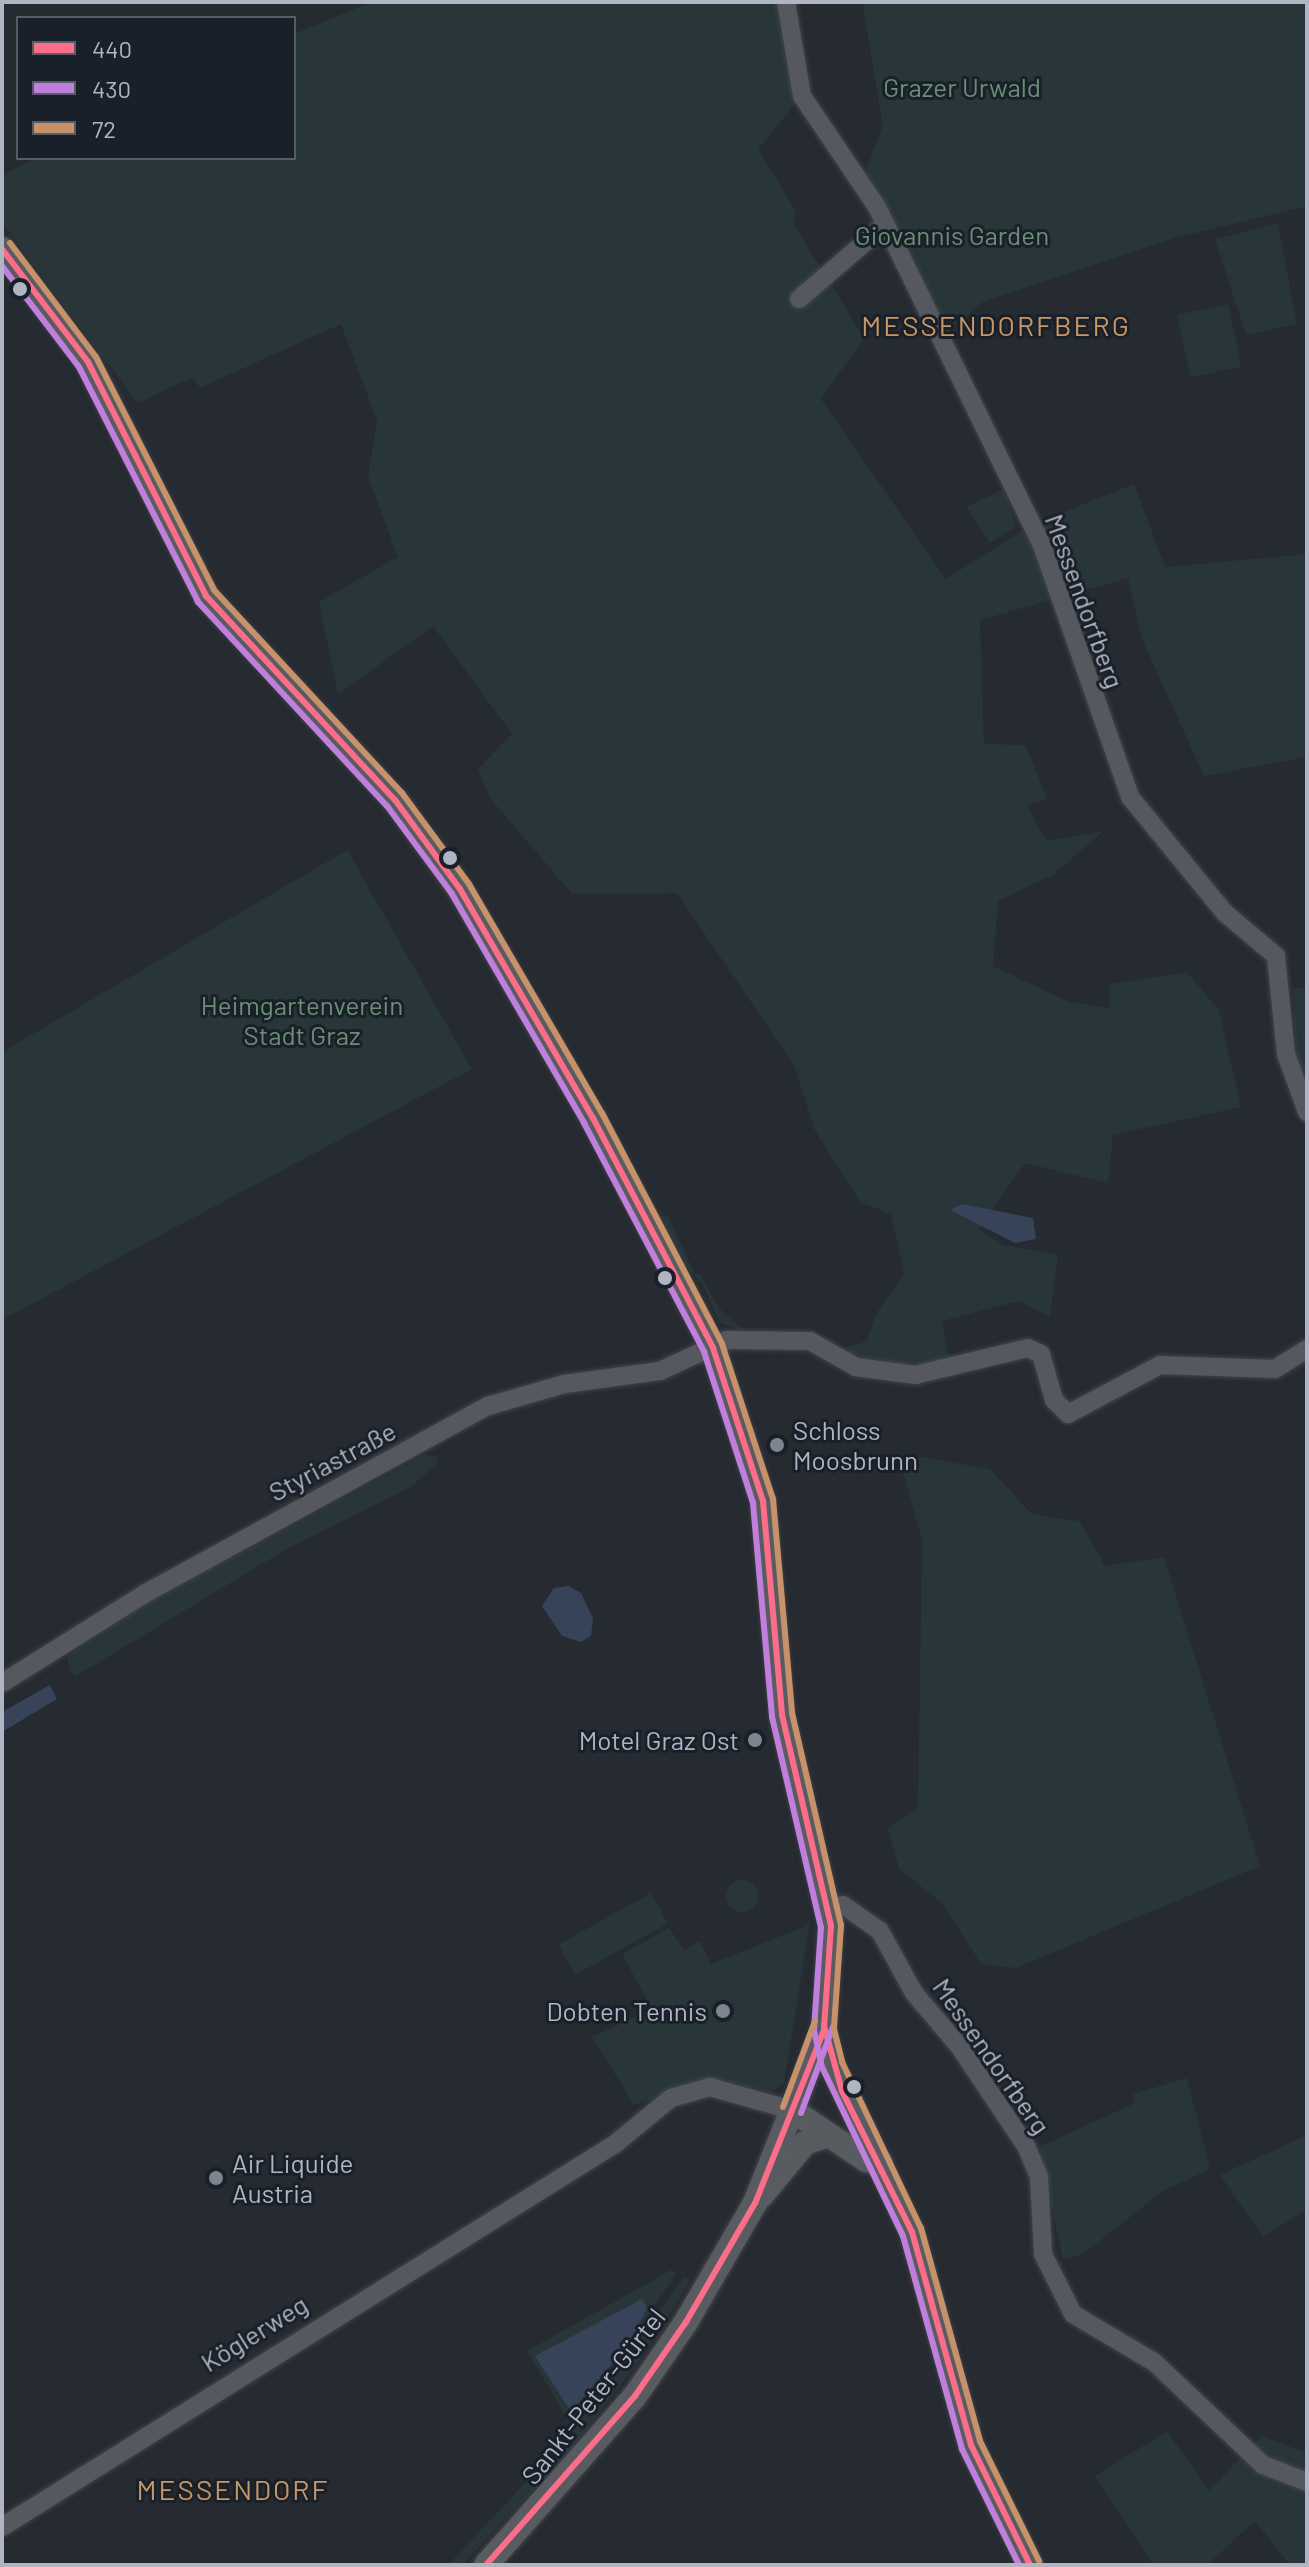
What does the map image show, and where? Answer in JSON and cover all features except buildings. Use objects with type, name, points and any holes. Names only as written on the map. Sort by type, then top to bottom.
[{"type":"main road","points":[[2,249],[88,362],[206,596],[395,800],[460,889],[593,1118],[713,1348],[763,1501],[782,1715],[829,1907],[824,2030],[832,2065],[877,2156],[928,2281],[971,2445],[1030,2565]]},
{"type":"main road","name":"Sankt-Peter-Gürtel","points":[[486,2565],[635,2396],[755,2203],[824,2030]]},
{"type":"main road","points":[[792,2110],[816,2116],[877,2156]]},
{"type":"main road","points":[[792,2110],[825,2136],[877,2156]]},
{"type":"main road","points":[[755,2203],[805,2143],[825,2136]]},
{"type":"street","name":"Messendorfberg","points":[[786,2],[787,41],[802,96],[885,225],[1043,548],[1130,797],[1225,913],[1276,956],[1286,1054],[1307,1112]]},
{"type":"street","points":[[799,299],[885,225]]},
{"type":"street","name":"Styriastraße","points":[[2,1683],[146,1593],[488,1406],[564,1384],[660,1371],[727,1340],[802,1340],[856,1367],[915,1375],[1028,1348],[1041,1354],[1054,1400],[1068,1414],[1160,1365],[1275,1369],[1307,1349]]},
{"type":"street","name":"Messendorfberg","points":[[829,1907],[843,1905],[868,1917],[1026,2146],[1039,2177],[1043,2254],[1073,2314],[1154,2362],[1263,2465],[1307,2482]]},
{"type":"street","name":"Köglerweg","points":[[2,2527],[615,2144],[671,2098],[710,2087],[792,2110]]},
{"type":"green space","points":[[372,2],[786,2],[802,96],[758,149],[796,211],[793,223],[864,338],[821,399],[946,579],[1031,525],[1134,484],[1165,567],[1307,554],[1307,757],[1204,776],[1141,637],[1128,578],[980,620],[984,744],[1026,745],[1047,799],[1027,805],[1046,841],[1104,831],[1053,875],[998,901],[993,966],[1069,1002],[1109,1008],[1110,984],[1187,972],[1219,1010],[1241,1107],[1113,1135],[1108,1183],[1025,1163],[979,1229],[1003,1245],[1058,1255],[1050,1317],[1019,1301],[942,1321],[950,1363],[934,1381],[859,1376],[842,1349],[867,1341],[876,1314],[904,1274],[891,1214],[860,1202],[814,1129],[795,1067],[677,893],[572,894],[490,798],[478,769],[512,734],[433,626],[338,694],[319,602],[398,557],[368,477],[377,421],[341,324],[200,388],[193,377],[138,403],[2,223],[2,175],[32,160],[296,160],[296,33]]},
{"type":"green space","name":"Grazer Urwald","points":[[868,2],[1307,2],[1307,206],[1175,238],[983,302],[946,332],[862,179],[883,125],[863,8]]},
{"type":"green space","points":[[1278,223],[1297,324],[1246,335],[1215,239]]},
{"type":"green space","points":[[1228,304],[1241,367],[1190,377],[1177,315]]},
{"type":"green space","points":[[1004,489],[1016,526],[990,543],[966,507]]},
{"type":"green space","name":"Heimgartenverein Stadt Graz","points":[[347,850],[472,1069],[2,1320],[2,1052]]},
{"type":"green space","points":[[1307,987],[1307,1093],[1297,1080],[1293,989]]},
{"type":"green space","points":[[667,1214],[695,1274],[699,1273],[720,1309],[746,1332],[719,1322],[703,1284],[681,1261],[652,1219]]},
{"type":"green space","points":[[898,1453],[990,1469],[1032,1514],[1079,1521],[1105,1566],[1164,1557],[1260,1866],[1016,1968],[981,1964],[942,1903],[899,1869],[888,1829],[918,1808],[922,1541]]},
{"type":"green space","points":[[425,1455],[438,1456],[436,1465],[409,1488],[285,1550],[76,1676],[70,1672],[67,1657],[141,1607]]},
{"type":"green space","points":[[742,1880],[754,1884],[758,1896],[754,1908],[742,1912],[730,1908],[726,1896],[730,1884]]},
{"type":"green space","points":[[651,1893],[668,1924],[575,1975],[558,1944]]},
{"type":"green space","name":"Dobten Tennis","points":[[811,1916],[784,2083],[771,2092],[717,2079],[634,2105],[592,2037],[652,2009],[622,1954],[669,1928],[684,1950],[700,1941],[711,1964],[806,1926]]},
{"type":"green space","points":[[1187,2078],[1210,2169],[1163,2191],[1083,2254],[1063,2260],[1039,2147],[1135,2103],[1133,2094]]},
{"type":"green space","points":[[1307,2135],[1307,2209],[1263,2237],[1220,2175]]},
{"type":"green space","points":[[671,2270],[677,2273],[627,2347],[568,2420],[527,2351]]},
{"type":"green space","points":[[684,2277],[691,2280],[642,2357],[567,2455],[462,2565],[448,2565],[559,2447]]},
{"type":"green space","points":[[1167,2431],[1209,2491],[1261,2436],[1307,2453],[1307,2565],[1290,2565],[1255,2521],[1207,2565],[1154,2565],[1095,2476]]},
{"type":"water","points":[[962,1204],[1033,1218],[1036,1239],[1015,1243],[950,1210]]},
{"type":"water","points":[[568,1586],[581,1593],[593,1618],[591,1636],[581,1642],[562,1636],[542,1606],[554,1588]]},
{"type":"water","points":[[50,1685],[57,1699],[2,1732],[2,1712]]},
{"type":"water","points":[[642,2299],[647,2308],[629,2344],[571,2412],[535,2356]]},
{"type":"transit line","name":"72","points":[[10,243],[96,357],[214,590],[402,793],[469,884],[602,1113],[722,1344],[773,1499],[792,1713],[841,1925],[834,2029],[842,2062],[921,2228],[980,2441],[1039,2561]]},
{"type":"transit line","name":"440","points":[[2,249],[88,362],[206,596],[395,800],[460,889],[593,1118],[713,1348],[763,1501],[782,1715],[831,1926],[824,2030],[755,2203],[686,2322],[635,2396],[486,2565]]},
{"type":"transit line","name":"430","points":[[2,266],[79,367],[198,602],[387,806],[452,894],[584,1123],[704,1352],[753,1503],[772,1717],[821,1927],[814,2030],[822,2067],[903,2236],[962,2449],[1019,2565]]},
{"type":"transit line","name":"72","points":[[783,2107],[815,2021]]},
{"type":"transit line","name":"440","points":[[824,2026],[842,2091],[912,2232],[971,2445],[1030,2565]]},
{"type":"transit line","name":"430","points":[[801,2113],[833,2027]]},
{"type":"place","name":"Schloss Moosbrunn","points":[[777,1445]]},
{"type":"place","name":"Motel Graz Ost","points":[[755,1740]]},
{"type":"place","name":"Dobten Tennis","points":[[723,2011]]},
{"type":"place","name":"Air Liquide Austria","points":[[216,2178]]},
{"type":"district","name":"MESSENDORFBERG","points":[[996,325]]},
{"type":"district","name":"MESSENDORF","points":[[233,2489]]},
{"type":"park label","name":"Giovannis Garden","points":[[952,235]]}]
